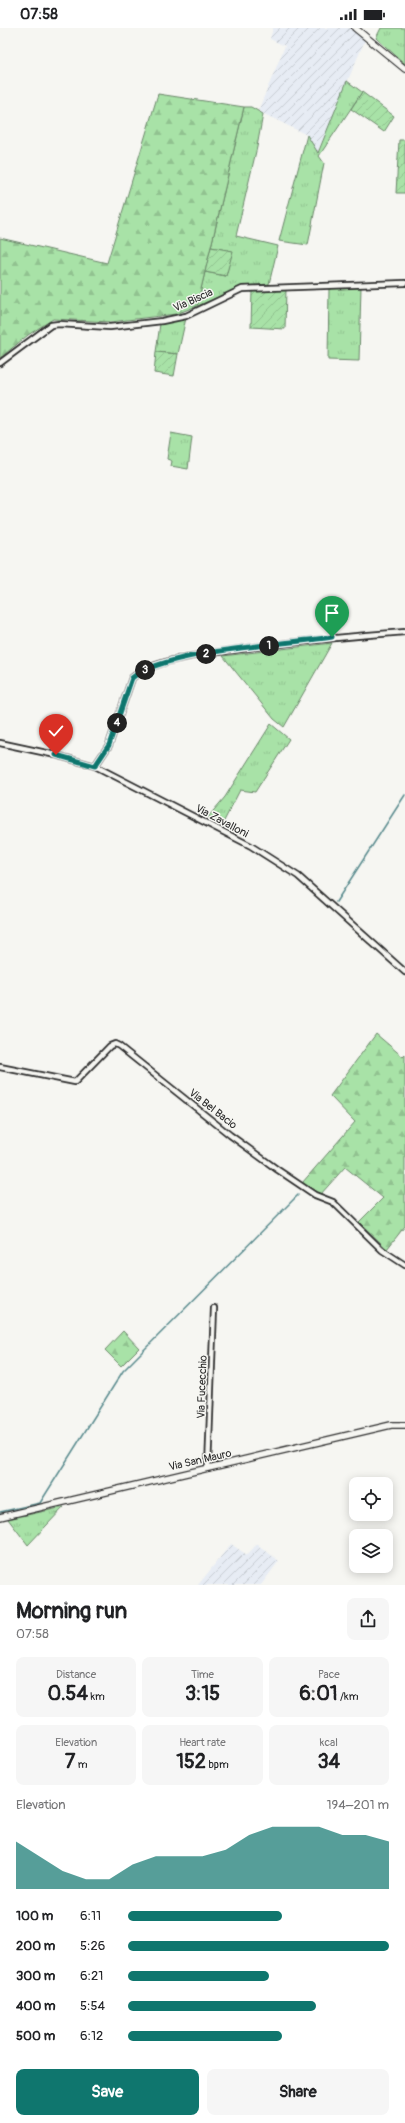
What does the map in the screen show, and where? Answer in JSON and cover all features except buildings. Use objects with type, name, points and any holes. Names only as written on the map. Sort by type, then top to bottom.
[{"type":"main road","points":[[355,28],[405,69]]},
{"type":"main road","name":"Via San Mauro","points":[[0,1517],[392,1426],[405,1425]]},
{"type":"street","name":"Via Biscia","points":[[0,363],[51,325],[59,324],[110,327],[162,321],[186,316],[242,289],[405,283]]},
{"type":"street","points":[[95,766],[109,745],[132,678],[141,671],[195,656],[332,637],[405,632]]},
{"type":"street","name":"Via Zavalloni","points":[[0,743],[56,755],[95,766],[129,782],[273,859],[298,876],[405,972]]},
{"type":"street","name":"Via Bel Bacio","points":[[0,1067],[75,1082],[110,1046],[115,1044],[230,1134],[293,1180],[315,1195],[333,1202],[382,1250],[405,1265]]},
{"type":"street","name":"Via Fucecchio","points":[[208,1468],[214,1308]]},
{"type":"shaded area","points":[[273,28],[351,28],[365,40],[317,153],[307,135],[258,111],[285,46],[270,39]]},
{"type":"shaded area","points":[[231,1544],[247,1555],[257,1544],[279,1561],[261,1585],[198,1585]]},
{"type":"green space","points":[[381,28],[405,28],[405,64],[376,38]]},
{"type":"green space","points":[[347,81],[362,92],[319,156],[324,163],[308,245],[279,241],[307,135],[318,153]]},
{"type":"green space","points":[[362,92],[394,116],[384,132],[351,109]]},
{"type":"green space","points":[[158,94],[244,107],[197,306],[176,314],[111,322],[53,319],[28,335],[0,358],[0,238],[107,263]]},
{"type":"green space","points":[[244,107],[251,107],[263,114],[257,147],[236,236],[278,246],[269,284],[244,286],[197,306],[205,272],[226,276],[232,251],[211,247]]},
{"type":"green space","points":[[399,140],[405,140],[405,193],[396,193]]},
{"type":"green space","points":[[211,247],[233,251],[226,276],[205,272]]},
{"type":"green space","points":[[361,287],[359,361],[328,360],[329,288]]},
{"type":"green space","points":[[264,289],[286,289],[285,329],[251,327],[252,291]]},
{"type":"green space","points":[[186,318],[178,354],[156,352],[160,324]]},
{"type":"green space","points":[[156,352],[178,354],[174,376],[154,373]]},
{"type":"green space","points":[[171,433],[192,437],[188,469],[171,466],[172,461],[167,459]]},
{"type":"green space","points":[[332,643],[284,727],[274,719],[223,656]]},
{"type":"green space","points":[[271,724],[289,739],[255,792],[240,790],[223,823],[208,817],[225,797]]},
{"type":"green space","points":[[376,1034],[403,1057],[405,1055],[405,1226],[387,1249],[359,1222],[383,1198],[345,1167],[320,1195],[302,1183],[355,1122],[330,1096]]},
{"type":"green space","points":[[123,1331],[139,1348],[121,1366],[105,1350]]},
{"type":"green space","points":[[64,1507],[28,1545],[8,1519]]},
{"type":"waterway","points":[[336,902],[405,795]]},
{"type":"waterway","points":[[0,1512],[40,1503],[123,1371],[298,1195]]},
{"type":"route","points":[[56,755],[95,766],[109,745],[132,678],[141,671],[172,661],[195,656],[332,637]]}]
